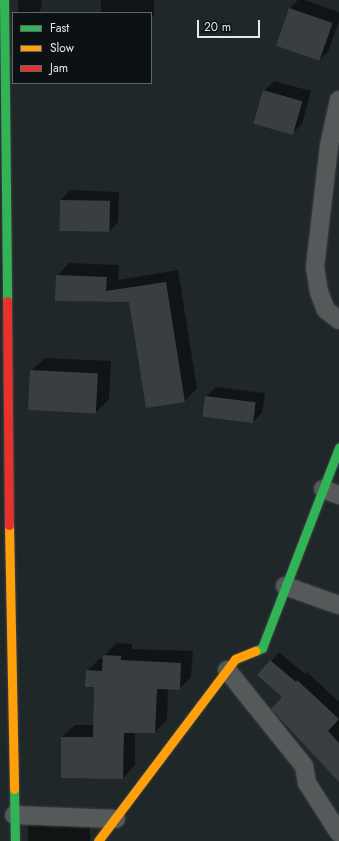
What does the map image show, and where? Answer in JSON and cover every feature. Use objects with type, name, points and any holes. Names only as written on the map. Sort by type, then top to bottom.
[{"type":"main road","points":[[3,1],[9,516],[15,841]]},
{"type":"main road","points":[[98,841],[235,659],[262,648],[286,586],[331,492],[339,447]]},
{"type":"street","points":[[339,100],[329,146],[315,267],[319,292],[326,310],[339,320]]},
{"type":"street","points":[[286,586],[339,605]]},
{"type":"street","points":[[227,670],[304,766],[307,783],[339,833]]},
{"type":"street","points":[[14,815],[116,819]]},
{"type":"building","points":[[289,8],[332,23],[319,61],[276,46]]},
{"type":"building","points":[[263,90],[302,101],[293,135],[253,124]]},
{"type":"building","points":[[60,200],[110,201],[109,232],[59,231]]},
{"type":"building","points":[[56,275],[107,277],[106,291],[166,282],[185,402],[146,408],[129,302],[55,301]]},
{"type":"building","points":[[30,370],[98,374],[96,414],[28,410]]},
{"type":"building","points":[[205,396],[256,402],[253,423],[202,417]]},
{"type":"building","points":[[103,655],[121,656],[121,660],[181,663],[180,690],[157,689],[155,733],[124,733],[123,779],[61,778],[61,737],[93,737],[94,687],[85,687],[86,670],[102,671]]},
{"type":"building","points":[[270,660],[296,682],[297,680],[339,719],[328,731],[339,743],[339,782],[271,709],[282,697],[257,675]]},
{"type":"traffic: fast","points":[[4,0],[7,301]]},
{"type":"traffic: fast","points":[[255,651],[262,648],[339,447]]},
{"type":"traffic: fast","points":[[14,789],[15,841]]},
{"type":"traffic: slow","points":[[9,525],[14,789]]},
{"type":"traffic: slow","points":[[98,841],[235,659],[255,651]]},
{"type":"traffic: jam","points":[[7,301],[9,525]]}]
